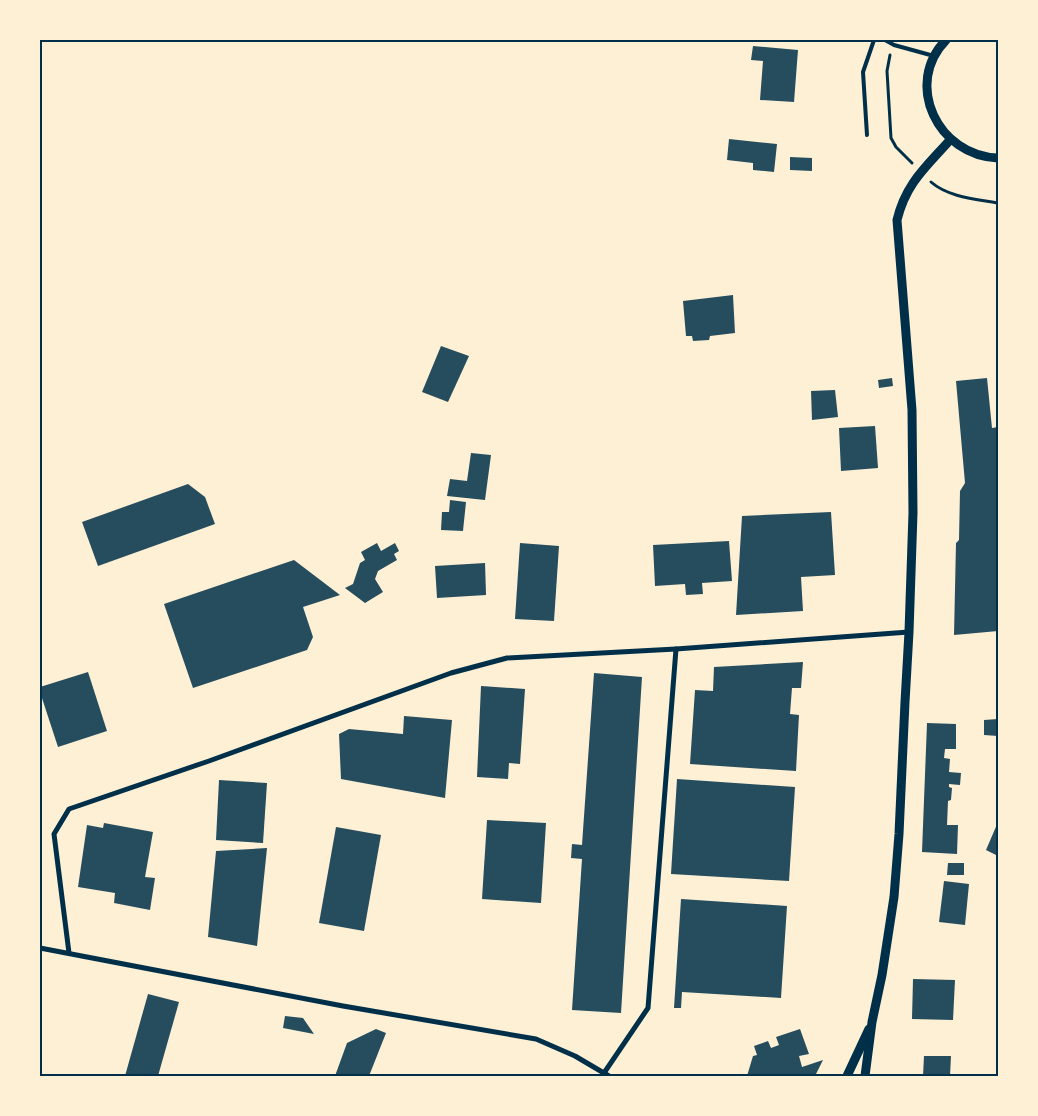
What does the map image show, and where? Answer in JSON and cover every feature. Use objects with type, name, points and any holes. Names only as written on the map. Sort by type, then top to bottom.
[{"type":"street","points":[[946,40],[934,56],[927,78],[928,100],[936,122],[950,140],[964,149],[979,156],[998,158]]},
{"type":"street","points":[[865,1076],[872,1022],[882,975],[894,897],[900,826],[904,702],[909,632],[912,410],[897,220],[908,189],[950,140]]},
{"type":"street","points":[[68,953],[54,834],[69,809],[209,761],[451,673],[507,658],[676,649],[909,632]]},
{"type":"street","points":[[40,948],[343,1006],[536,1039],[575,1056],[606,1075],[648,1008],[676,649]]},
{"type":"street","points":[[847,1076],[872,1022]]},
{"type":"lane","points":[[867,135],[863,72],[874,40]]},
{"type":"lane","points":[[885,40],[894,45],[934,56]]},
{"type":"path","points":[[890,55],[887,71],[891,138],[896,147],[907,157]]},
{"type":"path","points":[[938,188],[966,198],[998,202]]},
{"type":"building","points":[[753,46],[798,50],[794,102],[760,100],[763,61],[751,60]]},
{"type":"building","points":[[729,139],[777,144],[774,172],[753,170],[753,163],[727,160]]},
{"type":"building","points":[[790,157],[812,158],[812,171],[790,170]]},
{"type":"building","points":[[733,295],[735,333],[710,336],[709,340],[693,341],[692,336],[686,336],[683,301]]},
{"type":"building","points":[[441,346],[469,356],[448,402],[422,392]]},
{"type":"building","points":[[892,378],[893,386],[879,388],[878,380]]},
{"type":"building","points":[[987,378],[992,428],[998,427],[998,631],[954,635],[956,543],[959,540],[960,491],[965,483],[956,381]]},
{"type":"building","points":[[835,390],[838,417],[812,420],[811,391]]},
{"type":"building","points":[[875,426],[878,468],[841,471],[839,428]]},
{"type":"building","points":[[471,453],[491,455],[485,500],[447,496],[450,479],[467,481]]},
{"type":"building","points":[[188,484],[205,497],[215,524],[98,566],[82,522]]},
{"type":"building","points":[[450,500],[466,502],[463,531],[441,530],[442,512],[449,512]]},
{"type":"building","points":[[831,512],[835,575],[801,577],[803,611],[736,615],[742,516]]},
{"type":"building","points":[[729,541],[732,581],[702,583],[703,594],[686,595],[685,584],[655,586],[653,545]]},
{"type":"building","points":[[377,543],[381,551],[395,543],[399,551],[394,554],[397,560],[378,571],[375,579],[383,592],[365,603],[345,588],[353,584],[360,563],[365,560],[361,552]]},
{"type":"building","points":[[520,543],[559,546],[554,621],[515,619]]},
{"type":"building","points":[[294,560],[340,595],[303,607],[313,637],[307,650],[193,688],[164,604]]},
{"type":"building","points":[[485,563],[486,595],[437,598],[435,566]]},
{"type":"building","points":[[803,662],[801,688],[792,688],[790,714],[799,715],[796,771],[690,764],[695,690],[713,691],[714,667]]},
{"type":"building","points":[[88,672],[107,731],[58,747],[40,687]]},
{"type":"building","points":[[594,673],[642,677],[621,1013],[572,1010],[582,859],[571,858],[572,844],[582,845]]},
{"type":"building","points":[[481,686],[525,689],[520,764],[509,763],[508,779],[477,777]]},
{"type":"building","points":[[404,716],[452,720],[445,798],[341,779],[339,734],[349,729],[403,734]]},
{"type":"building","points":[[998,719],[998,736],[984,735],[984,720]]},
{"type":"building","points":[[927,723],[956,724],[956,749],[945,749],[944,758],[950,759],[949,772],[961,773],[960,785],[949,784],[949,787],[952,788],[951,800],[948,801],[947,825],[958,825],[957,854],[922,852]]},
{"type":"building","points":[[677,779],[795,787],[789,881],[671,874]]},
{"type":"building","points":[[219,780],[267,783],[263,843],[216,840]]},
{"type":"building","points":[[487,820],[546,823],[541,903],[482,899]]},
{"type":"building","points":[[998,822],[998,856],[986,850]]},
{"type":"building","points":[[104,823],[153,832],[145,877],[155,878],[150,910],[114,903],[115,893],[78,887],[87,825],[103,828]]},
{"type":"building","points":[[336,827],[381,835],[364,931],[319,923]]},
{"type":"building","points":[[267,848],[257,946],[208,937],[216,851]]},
{"type":"building","points":[[948,863],[964,863],[964,875],[947,875]]},
{"type":"building","points":[[944,881],[969,884],[965,925],[939,922]]},
{"type":"building","points":[[681,899],[787,906],[781,998],[682,992],[681,1008],[674,1008]]},
{"type":"building","points":[[913,979],[955,980],[953,1020],[912,1019]]},
{"type":"building","points":[[148,994],[179,1002],[158,1076],[125,1076]]},
{"type":"building","points":[[285,1016],[303,1018],[314,1034],[283,1028]]},
{"type":"building","points":[[376,1029],[386,1033],[369,1076],[335,1076],[347,1043]]},
{"type":"building","points":[[800,1029],[809,1054],[799,1056],[802,1067],[823,1060],[815,1076],[747,1076],[753,1056],[757,1055],[754,1046],[768,1041],[771,1048],[779,1045],[776,1037]]},
{"type":"building","points":[[924,1056],[951,1056],[950,1076],[923,1076]]}]
